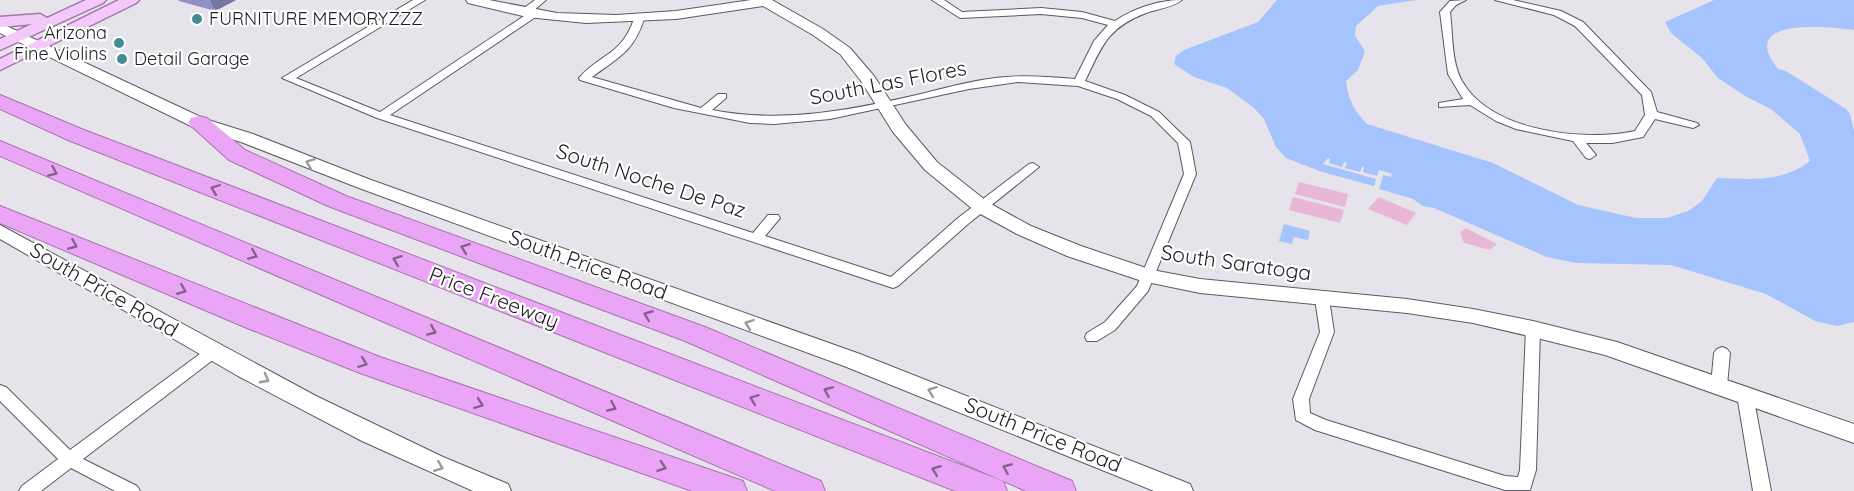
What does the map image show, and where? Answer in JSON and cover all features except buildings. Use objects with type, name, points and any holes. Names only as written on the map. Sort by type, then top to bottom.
[{"type":"highway","name":"Price Freeway","points":[[0,101],[86,139],[991,491]]},
{"type":"highway","points":[[199,123],[237,155],[317,193],[664,322],[1060,491]]},
{"type":"highway","points":[[0,148],[809,491]]},
{"type":"highway","points":[[0,214],[350,358],[731,491]]},
{"type":"main road","points":[[0,22],[40,19],[88,0]]},
{"type":"main road","points":[[0,45],[98,0]]},
{"type":"main road","points":[[0,65],[131,0]]},
{"type":"main road","points":[[473,0],[528,14],[582,19],[639,19],[704,13],[766,1]]},
{"type":"main road","name":"South Saratoga","points":[[766,1],[845,51],[886,104],[899,128],[931,166],[982,207],[1024,230],[1074,251],[1149,276],[1200,286],[1407,306],[1473,316],[1533,329],[1609,348],[1854,434]]},
{"type":"main road","name":"South Price Road","points":[[0,27],[199,123],[247,138],[365,184],[852,360],[1182,491]]},
{"type":"main road","name":"South Price Road","points":[[0,231],[213,352],[381,440],[500,491]]},
{"type":"street","name":"South Noche De Paz","points":[[420,0],[286,78],[381,117],[893,283],[982,207]]},
{"type":"street","points":[[381,117],[528,14],[541,0]]},
{"type":"street","points":[[937,0],[960,15],[1041,11],[1082,15],[1116,24]]},
{"type":"street","points":[[1079,83],[1100,39],[1116,24],[1136,14],[1177,0]]},
{"type":"street","points":[[1461,0],[1453,3],[1445,12],[1455,80],[1471,101],[1496,116],[1524,128],[1562,137],[1604,140],[1639,134],[1649,122],[1653,107],[1647,94],[1579,24],[1526,2],[1500,0]]},
{"type":"street","name":"South Las Flores","points":[[639,19],[633,37],[619,52],[584,78],[736,119],[774,121],[812,118],[999,81],[1042,79],[1079,83],[1121,97],[1155,114],[1184,142],[1190,174],[1149,276],[1141,290],[1110,326],[1092,337]]},
{"type":"street","points":[[704,111],[722,96]]},
{"type":"street","points":[[1443,105],[1471,101]]},
{"type":"street","points":[[1651,114],[1693,125]]},
{"type":"street","points":[[1576,138],[1590,155]]},
{"type":"street","points":[[982,207],[1033,167]]},
{"type":"street","points":[[755,239],[772,218]]},
{"type":"street","points":[[1322,298],[1327,332],[1301,399],[1302,416],[1322,426],[1505,483],[1524,485],[1528,470],[1533,329]]},
{"type":"street","points":[[28,491],[213,352]]},
{"type":"street","points":[[1719,385],[1722,353]]},
{"type":"street","points":[[0,391],[70,460],[131,491]]},
{"type":"street","points":[[1745,395],[1762,491]]},
{"type":"shaded area","points":[[1299,182],[1348,194],[1345,207],[1295,194]]},
{"type":"shaded area","points":[[1293,197],[1344,210],[1340,223],[1289,210]]},
{"type":"shaded area","points":[[1379,197],[1416,213],[1407,225],[1368,209]]},
{"type":"shaded area","points":[[1466,228],[1497,244],[1490,250],[1464,243],[1460,232]]},
{"type":"water","points":[[1277,0],[1416,0],[1378,6],[1356,26],[1355,36],[1365,51],[1358,70],[1346,81],[1352,104],[1367,124],[1493,163],[1578,205],[1636,218],[1667,218],[1688,211],[1702,201],[1717,178],[1754,179],[1777,176],[1799,168],[1810,161],[1800,134],[1771,109],[1745,96],[1718,78],[1702,58],[1671,33],[1665,22],[1714,0],[1854,0],[1854,30],[1823,27],[1789,29],[1776,33],[1768,41],[1768,53],[1778,69],[1786,71],[1846,109],[1850,114],[1854,131],[1854,322],[1837,326],[1815,321],[1766,294],[1671,265],[1576,263],[1547,257],[1434,208],[1423,206],[1413,199],[1322,172],[1286,158],[1276,147],[1264,119],[1254,108],[1227,88],[1194,77],[1174,64],[1176,56],[1184,50],[1258,22]]},
{"type":"water","points":[[1284,224],[1310,231],[1308,240],[1294,237],[1292,244],[1279,241]]},
{"type":"pier","points":[[1328,158],[1329,163],[1342,167],[1344,162],[1347,163],[1345,168],[1360,172],[1364,167],[1363,172],[1377,176],[1379,170],[1392,174],[1391,177],[1383,175],[1379,190],[1351,183],[1321,175],[1322,172],[1374,186],[1376,179],[1323,164]]},
{"type":"place","name":"FURNITURE MEMORYZZZ","points":[[197,19]]},
{"type":"place","name":"Arizona Fine Violins","points":[[119,43]]},
{"type":"place","name":"Detail Garage","points":[[122,59]]}]
